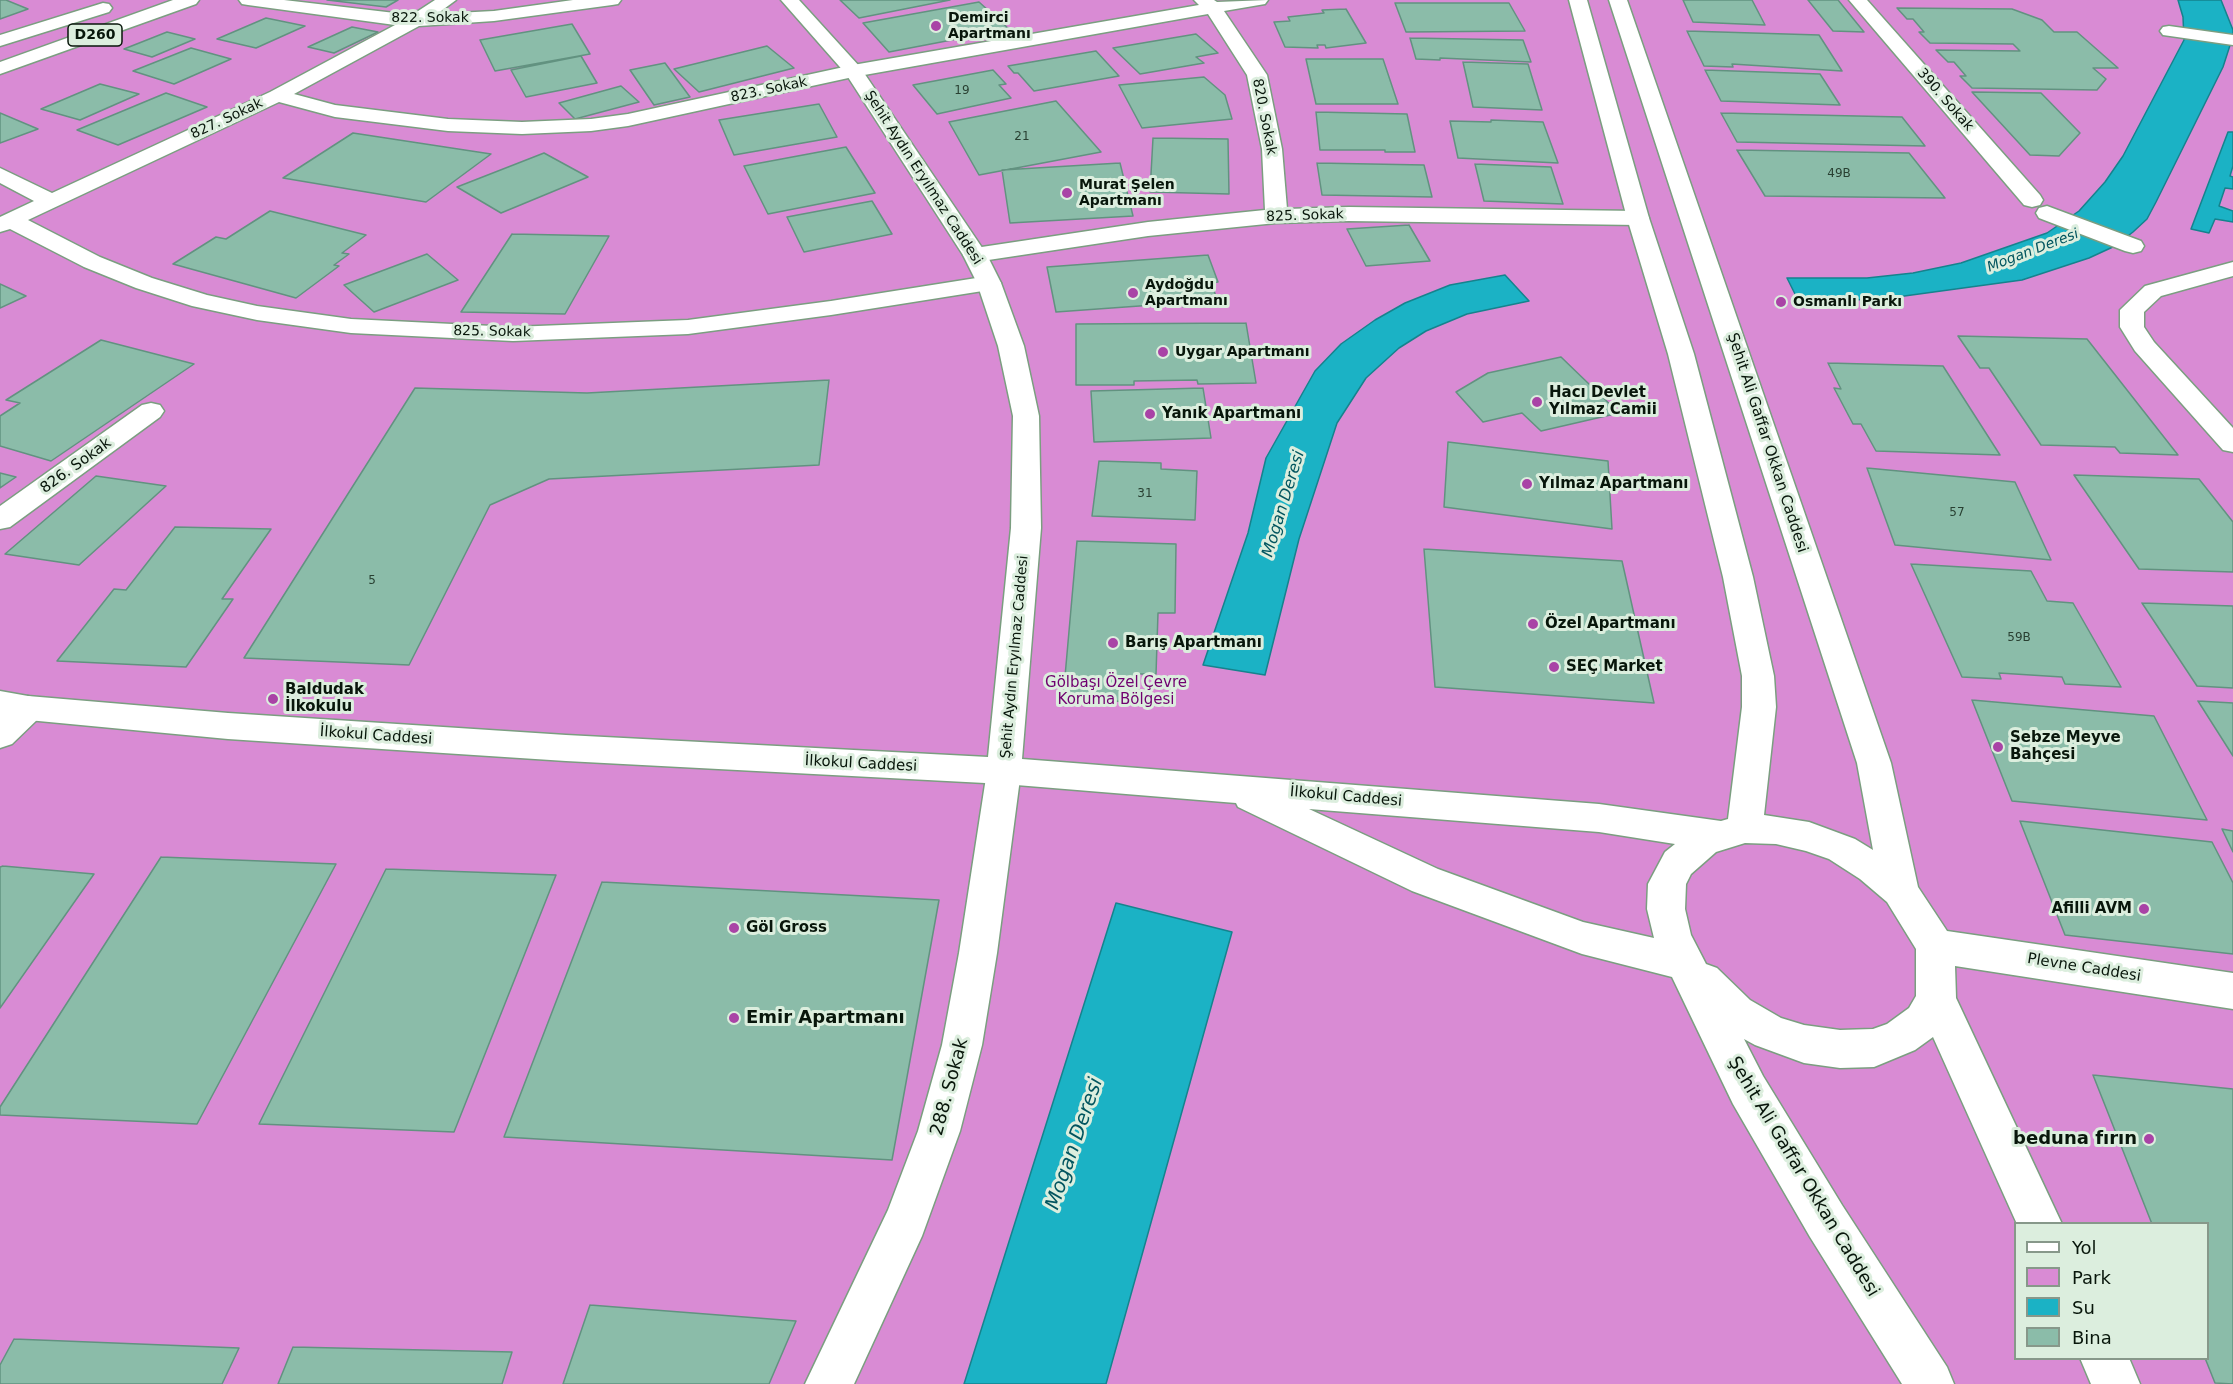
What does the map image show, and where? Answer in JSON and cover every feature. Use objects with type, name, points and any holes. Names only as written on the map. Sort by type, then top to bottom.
[{"type":"main road","name":"D260","points":[[0,68],[190,0]]},
{"type":"main road","name":"822. Sokak","points":[[248,0],[415,21],[494,16],[612,0]]},
{"type":"main road","name":"827. Sokak","points":[[5,223],[277,96],[415,21],[447,0]]},
{"type":"main road","name":"Şehit Aydın Eryılmaz Caddesi","points":[[790,0],[853,71],[975,255],[989,283],[1011,346],[1026,416],[1026,528],[1005,771]]},
{"type":"main road","name":"823. Sokak","points":[[277,96],[335,111],[382,118],[448,125],[563,128],[628,120],[853,71],[1207,3],[1259,0]]},
{"type":"main road","points":[[1578,0],[1638,218],[1681,354],[1738,577],[1758,676],[1759,707],[1733,833]]},
{"type":"main road","name":"Şehit Ali Gaffar Okkan Caddesi","points":[[1618,0],[1874,763],[1900,891]]},
{"type":"main road","name":"390. Sokak","points":[[1858,0],[2040,207],[2133,246]]},
{"type":"main road","name":"D260","points":[[0,41],[117,3]]},
{"type":"main road","name":"820. Sokak","points":[[1207,3],[1229,28],[1257,75],[1272,149],[1276,216]]},
{"type":"main road","points":[[2169,31],[2233,40]]},
{"type":"main road","points":[[0,174],[51,201]]},
{"type":"main road","name":"825. Sokak","points":[[975,255],[1148,229],[1276,216],[1349,214],[1638,218]]},
{"type":"main road","name":"825. Sokak","points":[[5,223],[92,262],[153,286],[201,301],[257,313],[351,326],[513,334],[688,327],[831,308],[989,283]]},
{"type":"main road","points":[[2233,269],[2153,291],[2132,310],[2132,327],[2144,346],[2233,444]]},
{"type":"main road","name":"826. Sokak","points":[[0,520],[151,411]]},
{"type":"main road","points":[[0,735],[14,706]]},
{"type":"main road","name":"İlkokul Caddesi","points":[[14,706],[274,729],[578,749],[1005,771],[1599,818],[1733,833]]},
{"type":"main road","name":"288. Sokak","points":[[830,1384],[906,1220],[939,1131],[962,1045],[1005,771]]},
{"type":"main road","points":[[1233,789],[1425,880],[1582,938],[1686,963]]},
{"type":"main road","name":"Şehit Ali Gaffar Okkan Caddesi","points":[[1930,1384],[1832,1231],[1748,1090],[1672,936],[1666,909],[1667,884],[1678,863],[1704,841],[1733,833],[1776,830],[1809,837],[1842,849],[1873,868],[1900,891],[1935,946]]},
{"type":"main road","points":[[1935,946],[1936,998],[2039,1222]]},
{"type":"main road","name":"Plevne Caddesi","points":[[1935,946],[2233,991]]},
{"type":"main road","name":"Şehit Ali Gaffar Okkan Caddesi","points":[[1686,963],[1736,1013],[1769,1032],[1804,1044],[1840,1049],[1874,1048],[1901,1037],[1923,1021],[1936,998]]},
{"type":"main road","points":[[2104,1360],[2116,1384]]},
{"type":"green space","name":"Gölbaşı Özel Çevre Koruma Bölgesi","points":[[0,0],[2233,0],[2233,1384],[0,1384]]},
{"type":"water","name":"Mogan Deresi","points":[[2178,0],[2221,0],[2233,30],[2233,36],[2223,67],[2156,202],[2147,219],[2133,232],[2115,246],[2089,258],[2022,280],[1897,297],[1800,304],[1787,278],[1867,278],[1913,273],[1961,263],[2047,233],[2079,211],[2105,182],[2123,156],[2184,40],[2183,17]]},
{"type":"water","points":[[2228,132],[2233,132],[2233,166],[2230,176],[2233,177],[2233,189],[2225,188],[2219,206],[2233,211],[2233,222],[2215,219],[2209,233],[2191,229]]},
{"type":"water","name":"Mogan Deresi","points":[[1505,275],[1529,301],[1467,314],[1426,331],[1399,348],[1366,378],[1337,423],[1299,539],[1265,675],[1203,665],[1248,533],[1266,458],[1315,371],[1341,344],[1375,320],[1405,303],[1450,285]]},
{"type":"water","name":"Mogan Deresi","points":[[1116,903],[1232,932],[1106,1384],[964,1384]]},
{"type":"building","points":[[0,0],[6,0],[28,9],[0,19]]},
{"type":"building","points":[[327,0],[398,0],[386,7]]},
{"type":"building","points":[[840,0],[950,0],[859,18]]},
{"type":"building","points":[[1683,0],[1752,0],[1765,25],[1693,22]]},
{"type":"building","points":[[1808,0],[1838,0],[1864,32],[1833,31]]},
{"type":"building","name":"Demirci Apartmanı","points":[[979,2],[1009,29],[889,52],[863,23]]},
{"type":"building","points":[[1395,3],[1509,3],[1525,31],[1406,32]]},
{"type":"building","points":[[1897,8],[2012,9],[2042,20],[2054,32],[2077,32],[2118,68],[2093,68],[2106,79],[2097,90],[1972,88],[1960,76],[1966,76],[1954,62],[1948,62],[1936,50],[2020,51],[2013,44],[1930,43],[1919,32],[1924,32],[1913,19],[1907,19]]},
{"type":"building","points":[[1346,9],[1366,43],[1326,48],[1325,45],[1317,45],[1318,48],[1285,47],[1274,22],[1290,21],[1288,17],[1324,13],[1322,10]]},
{"type":"building","points":[[266,18],[305,26],[256,48],[217,39]]},
{"type":"building","points":[[572,24],[590,54],[495,71],[480,40]]},
{"type":"building","points":[[352,27],[378,32],[334,53],[308,47]]},
{"type":"building","points":[[1687,31],[1819,35],[1842,71],[1732,64],[1733,67],[1704,66]]},
{"type":"building","points":[[167,32],[195,39],[152,57],[124,49]]},
{"type":"building","points":[[1196,34],[1218,53],[1196,57],[1204,63],[1140,74],[1113,48]]},
{"type":"building","points":[[1410,38],[1523,40],[1531,62],[1416,59]]},
{"type":"building","points":[[767,46],[794,68],[699,92],[674,69]]},
{"type":"building","points":[[191,48],[231,59],[174,84],[133,71]]},
{"type":"building","points":[[1096,51],[1119,76],[1034,91],[1018,73],[1014,73],[1008,66]]},
{"type":"building","points":[[581,56],[597,83],[526,97],[511,70]]},
{"type":"building","points":[[1306,59],[1383,59],[1398,104],[1316,104]]},
{"type":"building","points":[[1463,62],[1528,64],[1542,110],[1473,107]]},
{"type":"building","points":[[665,63],[690,97],[654,105],[630,70]]},
{"type":"building","points":[[993,70],[1006,84],[999,85],[1011,98],[937,114],[913,85]]},
{"type":"building","points":[[1705,70],[1820,74],[1840,105],[1721,101]]},
{"type":"building","points":[[1204,77],[1225,95],[1232,119],[1142,128],[1119,85]]},
{"type":"building","points":[[100,84],[139,94],[80,120],[41,109]]},
{"type":"building","points":[[621,86],[639,102],[575,119],[559,103]]},
{"type":"building","points":[[1972,92],[2041,93],[2080,133],[2059,156],[2030,155]]},
{"type":"building","points":[[166,93],[207,107],[118,145],[77,130]]},
{"type":"building","points":[[1056,101],[1101,152],[979,175],[949,122]]},
{"type":"building","points":[[819,104],[837,137],[734,155],[719,120]]},
{"type":"building","points":[[1316,112],[1407,114],[1415,152],[1320,150]]},
{"type":"building","points":[[0,113],[38,129],[0,143]]},
{"type":"building","points":[[1721,113],[1902,117],[1925,146],[1737,142]]},
{"type":"building","points":[[1491,120],[1543,122],[1558,163],[1458,158],[1450,121],[1491,122]]},
{"type":"building","points":[[353,133],[491,154],[426,202],[283,178]]},
{"type":"building","points":[[1153,138],[1228,139],[1229,194],[1150,192]]},
{"type":"building","points":[[846,147],[875,193],[768,214],[744,166]]},
{"type":"building","points":[[1737,150],[1909,153],[1945,198],[1765,196]]},
{"type":"building","points":[[544,153],[588,177],[501,213],[457,187]]},
{"type":"building","name":"Murat Şelen Apartmanı","points":[[1120,163],[1133,216],[1010,223],[1002,170]]},
{"type":"building","points":[[1317,163],[1424,165],[1432,197],[1322,195]]},
{"type":"building","points":[[1475,164],[1551,167],[1563,204],[1484,201]]},
{"type":"building","points":[[872,201],[892,234],[804,252],[787,217]]},
{"type":"building","points":[[270,211],[366,235],[342,253],[349,254],[334,265],[339,266],[296,298],[173,264],[216,237],[226,239]]},
{"type":"building","points":[[1409,225],[1430,261],[1366,266],[1347,229]]},
{"type":"building","points":[[512,234],[609,236],[565,314],[461,312]]},
{"type":"building","points":[[427,254],[458,280],[374,312],[344,285]]},
{"type":"building","name":"Aydoğdu Apartmanı","points":[[1208,255],[1218,282],[1211,283],[1219,304],[1183,307],[1181,303],[1056,312],[1047,267]]},
{"type":"building","points":[[0,284],[26,296],[0,308]]},
{"type":"building","name":"Uygar Apartmanı","points":[[1246,323],[1256,383],[1198,384],[1197,380],[1134,381],[1134,385],[1076,385],[1076,324]]},
{"type":"building","points":[[1958,336],[2087,339],[2178,455],[2120,453],[2115,447],[2041,445],[1989,368],[1980,368]]},
{"type":"building","points":[[101,340],[194,364],[51,461],[0,446],[0,416],[20,403],[6,400]]},
{"type":"building","name":"Hacı Devlet Yılmaz Camii","points":[[1561,357],[1619,413],[1541,431],[1522,413],[1483,422],[1456,392],[1488,373]]},
{"type":"building","points":[[1828,363],[1943,366],[2000,455],[1876,451],[1861,424],[1853,424],[1834,388],[1841,389]]},
{"type":"building","points":[[829,380],[819,465],[549,479],[490,505],[409,665],[244,658],[415,388],[587,393]]},
{"type":"building","name":"Yanık Apartmanı","points":[[1203,388],[1211,438],[1094,442],[1091,391]]},
{"type":"building","name":"Yılmaz Apartmanı","points":[[1448,442],[1608,461],[1612,529],[1444,507]]},
{"type":"building","points":[[1099,461],[1161,463],[1161,469],[1197,471],[1195,520],[1092,516]]},
{"type":"building","points":[[1867,468],[2015,482],[2051,560],[1895,545]]},
{"type":"building","points":[[0,473],[16,477],[0,488]]},
{"type":"building","points":[[2074,475],[2199,479],[2233,522],[2233,572],[2139,569]]},
{"type":"building","points":[[96,476],[166,486],[79,565],[5,554]]},
{"type":"building","points":[[175,527],[271,529],[222,599],[233,599],[186,667],[57,661],[114,589],[126,590]]},
{"type":"building","name":"Barış Apartmanı","points":[[1077,541],[1176,544],[1175,613],[1158,613],[1156,674],[1139,674],[1138,702],[1063,699]]},
{"type":"building","name":"Özel Apartmanı","points":[[1424,549],[1622,561],[1654,703],[1435,687]]},
{"type":"building","points":[[1911,564],[2031,571],[2047,601],[2073,603],[2121,687],[2065,684],[2062,677],[1999,673],[2001,679],[1962,677]]},
{"type":"building","points":[[2142,603],[2233,606],[2233,688],[2197,686]]},
{"type":"building","points":[[1972,700],[2154,716],[2207,820],[2012,801]]},
{"type":"building","points":[[2198,701],[2233,703],[2233,756]]},
{"type":"building","name":"Afilli AVM","points":[[2020,821],[2212,842],[2233,883],[2233,954],[2065,935]]},
{"type":"building","points":[[2222,829],[2233,831],[2233,852]]},
{"type":"building","points":[[161,857],[336,864],[197,1124],[0,1115],[0,1107]]},
{"type":"building","points":[[0,867],[94,874],[0,1008]]},
{"type":"building","points":[[386,869],[556,875],[454,1132],[259,1124]]},
{"type":"building","name":"Emir Apartmanı","points":[[602,882],[939,900],[892,1160],[504,1137]]},
{"type":"building","points":[[2093,1075],[2233,1089],[2233,1384],[2215,1383],[2206,1360],[2209,1360],[2209,1222],[2151,1222]]},
{"type":"building","points":[[590,1305],[796,1321],[769,1384],[563,1384]]},
{"type":"building","points":[[14,1339],[239,1348],[222,1384],[0,1384],[0,1365]]},
{"type":"building","points":[[293,1347],[512,1352],[502,1384],[278,1384]]},
{"type":"place","name":"Demirci Apartmanı","points":[[936,26]]},
{"type":"place","name":"Murat Şelen Apartmanı","points":[[1067,193]]},
{"type":"place","name":"Aydoğdu Apartmanı","points":[[1133,293]]},
{"type":"place","name":"Osmanlı Parkı","points":[[1781,302]]},
{"type":"place","name":"Uygar Apartmanı","points":[[1163,352]]},
{"type":"place","name":"Hacı Devlet Yılmaz Camii","points":[[1537,402]]},
{"type":"place","name":"Yanık Apartmanı","points":[[1150,414]]},
{"type":"place","name":"Yılmaz Apartmanı","points":[[1527,484]]},
{"type":"place","name":"Özel Apartmanı","points":[[1533,624]]},
{"type":"place","name":"Barış Apartmanı","points":[[1113,643]]},
{"type":"place","name":"SEÇ Market","points":[[1554,667]]},
{"type":"place","name":"Baldudak İlkokulu","points":[[273,699]]},
{"type":"place","name":"Sebze Meyve Bahçesi","points":[[1998,747]]},
{"type":"place","name":"Afilli AVM","points":[[2144,909]]},
{"type":"place","name":"Göl Gross","points":[[734,928]]},
{"type":"place","name":"Emir Apartmanı","points":[[734,1018]]},
{"type":"place","name":"beduna fırın","points":[[2149,1139]]}]
